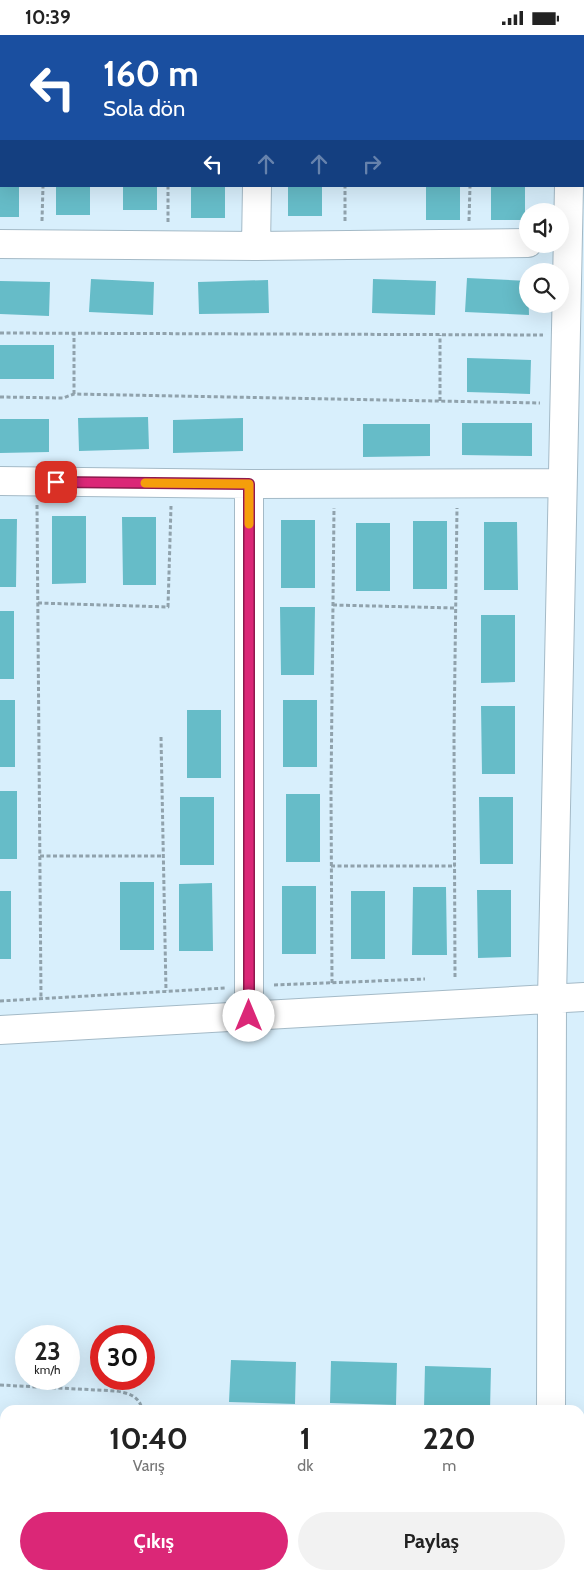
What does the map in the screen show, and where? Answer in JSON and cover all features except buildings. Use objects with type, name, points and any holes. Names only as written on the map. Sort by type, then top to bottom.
[{"type":"street","points":[[256,246],[257,187]]},
{"type":"street","points":[[551,1405],[552,999],[562,483],[571,242],[569,187]]},
{"type":"street","points":[[0,244],[345,246],[519,243]]},
{"type":"street","points":[[0,481],[249,484],[562,483]]},
{"type":"street","points":[[249,484],[249,1016]]},
{"type":"street","points":[[0,1029],[584,997]]},
{"type":"path","points":[[42,244],[43,187]]},
{"type":"path","points":[[168,187],[168,245]]},
{"type":"path","points":[[345,187],[345,246]]},
{"type":"path","points":[[469,244],[470,187]]},
{"type":"path","points":[[0,333],[544,335]]},
{"type":"path","points":[[74,333],[74,394]]},
{"type":"path","points":[[440,335],[440,401]]},
{"type":"path","points":[[0,397],[63,398],[74,394],[541,403]]},
{"type":"path","points":[[37,481],[41,999]]},
{"type":"path","points":[[38,603],[168,607],[171,483]]},
{"type":"path","points":[[332,983],[334,483]]},
{"type":"path","points":[[455,977],[454,608],[458,483]]},
{"type":"path","points":[[333,605],[454,608]]},
{"type":"path","points":[[161,737],[166,991]]},
{"type":"path","points":[[40,856],[163,856]]},
{"type":"path","points":[[331,865],[454,866]]},
{"type":"path","points":[[446,978],[465,977]]},
{"type":"path","points":[[0,1001],[427,979]]},
{"type":"path","points":[[0,1385],[132,1393],[142,1405]]},
{"type":"slow traffic","points":[[145,483],[249,484],[249,524]]},
{"type":"route","points":[[56,482],[249,484],[249,1016]]}]
